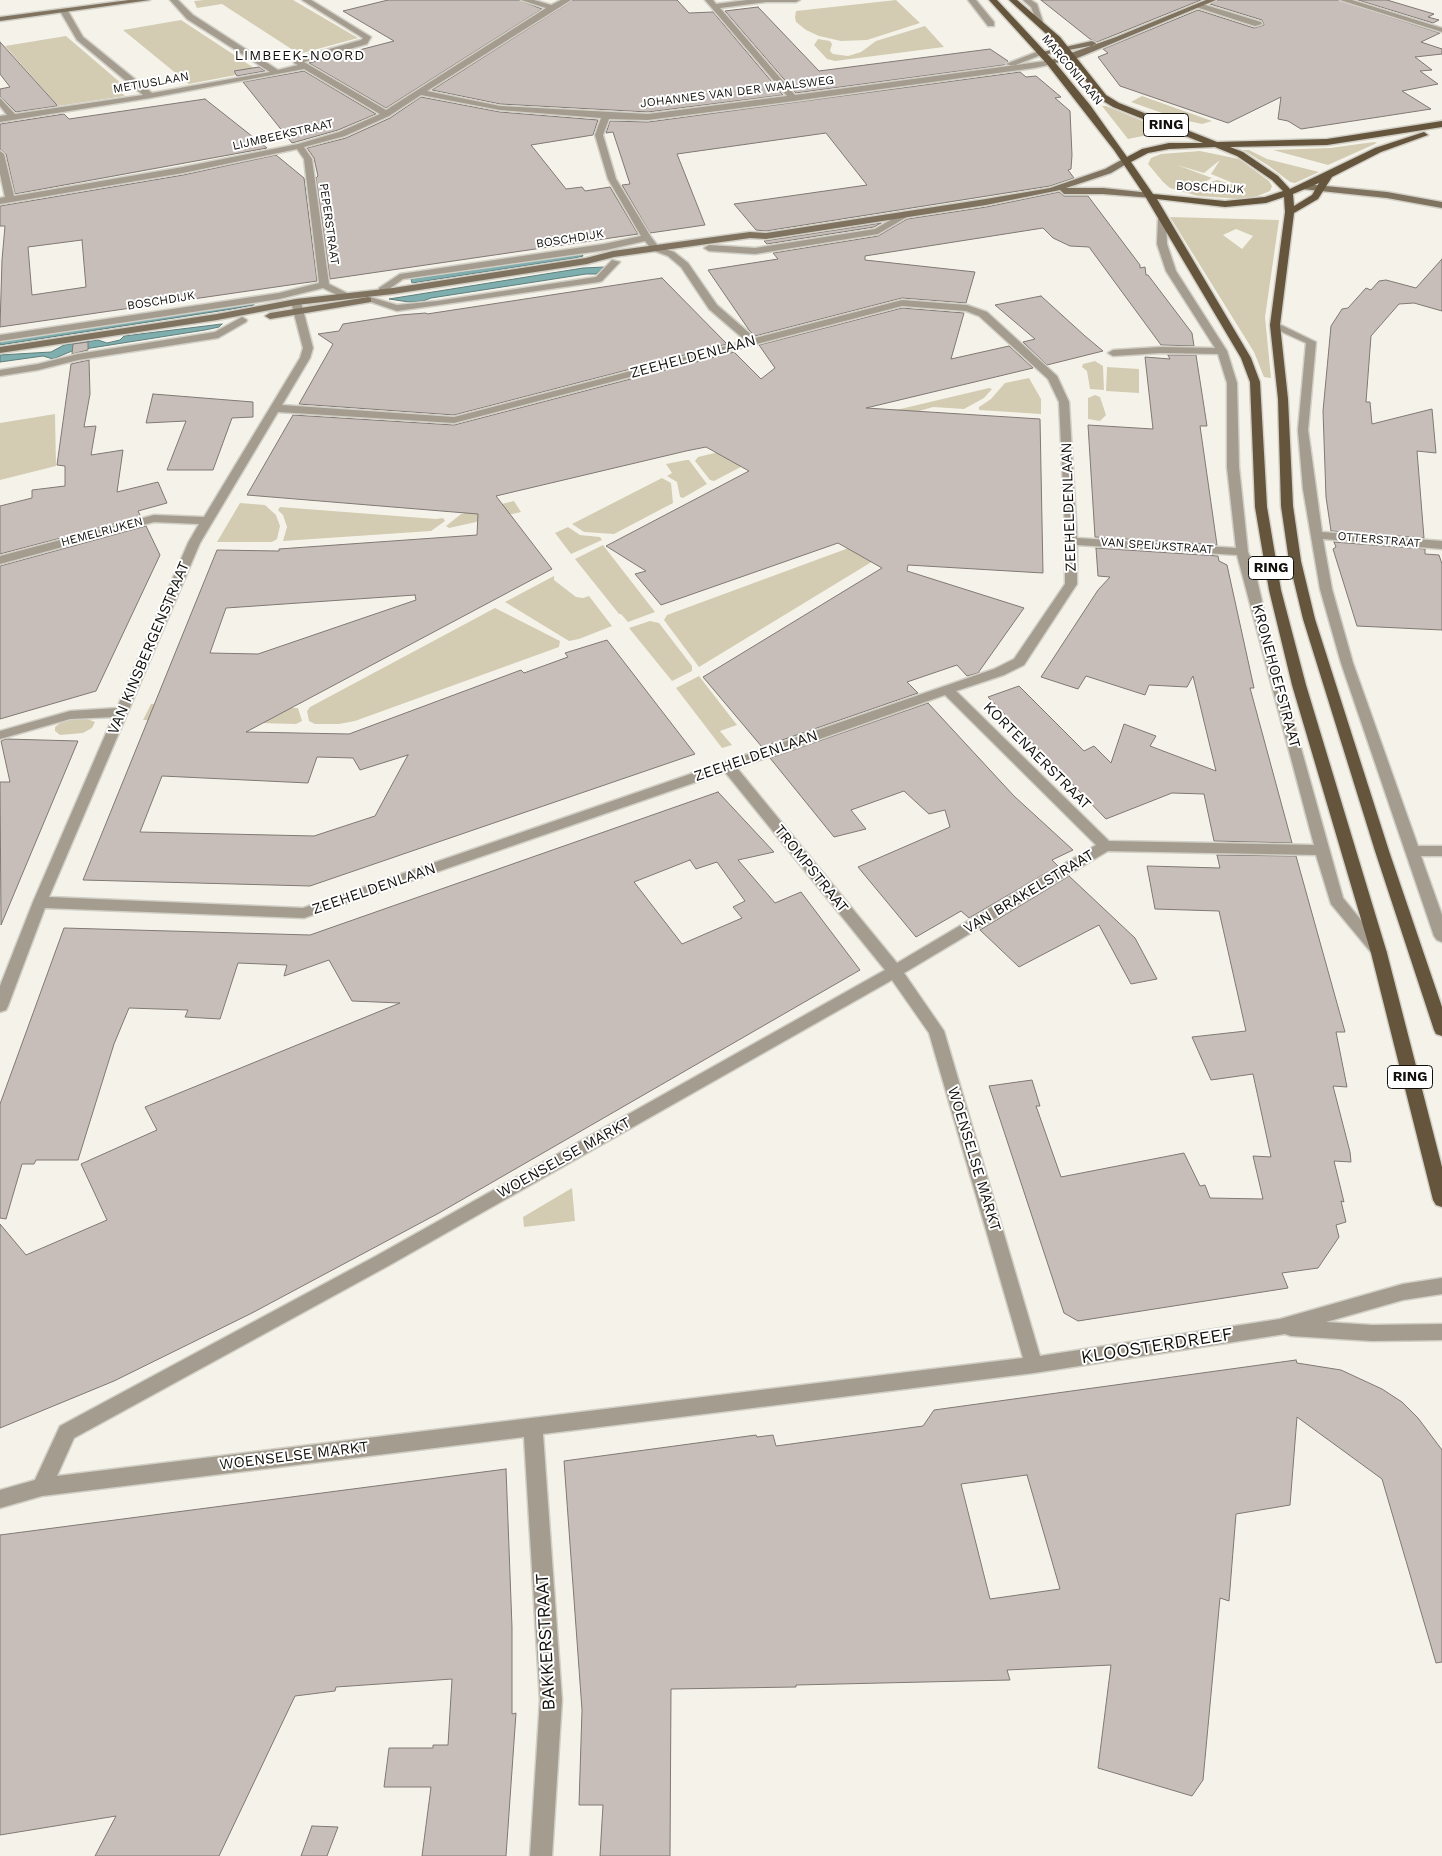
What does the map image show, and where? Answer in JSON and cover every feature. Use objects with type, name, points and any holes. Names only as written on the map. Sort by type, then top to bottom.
[{"type":"main road","points":[[0,19],[146,0]]},
{"type":"main road","name":"MARCONILAAN","points":[[993,0],[1050,62],[1087,107],[1126,161]]},
{"type":"main road","name":"MARCONILAAN","points":[[1013,0],[1041,23],[1064,47],[1083,74],[1103,97],[1116,105],[1216,143]]},
{"type":"main road","points":[[1050,62],[1072,57],[1212,0]]},
{"type":"main road","points":[[1042,53],[1064,47],[1119,39]]},
{"type":"main road","name":"BOSCHDIJK","points":[[0,350],[217,317],[296,302],[393,290],[587,261],[613,254],[655,248],[750,235],[766,236],[1052,190],[1108,171],[1145,151],[1162,147],[1216,143],[1327,142],[1442,124]]},
{"type":"main road","name":"BOSCHDIJK","points":[[1052,190],[1103,191],[1225,204],[1271,199],[1305,187],[1378,150],[1404,140],[1442,132]]},
{"type":"main road","name":"RING","points":[[1216,143],[1260,167],[1284,185],[1288,192],[1290,212],[1275,325],[1284,399],[1287,506],[1295,561],[1306,609],[1382,851],[1442,1030]]},
{"type":"main road","name":"RING","points":[[1126,161],[1150,196]]},
{"type":"main road","points":[[1290,212],[1315,197],[1330,174]]},
{"type":"main road","points":[[1305,187],[1387,195],[1442,205]]},
{"type":"main road","name":"KRONEHOEFSTRAAT","points":[[1150,196],[1233,334],[1246,358],[1255,382],[1261,507],[1275,590],[1299,685],[1380,953],[1442,1200]]},
{"type":"main road","name":"BOSCHDIJK","points":[[587,261],[616,262],[756,240],[766,236]]},
{"type":"main road","name":"BOSCHDIJK","points":[[217,317],[242,320],[300,312],[370,300],[393,290]]},
{"type":"street","points":[[174,0],[190,17],[277,73]]},
{"type":"street","points":[[306,0],[367,37],[364,42],[297,61],[386,114]]},
{"type":"street","points":[[525,0],[552,7]]},
{"type":"street","name":"LIJMBEEKSTRAAT","points":[[0,201],[122,182],[299,146],[342,134],[386,114],[422,93],[552,7],[567,0]]},
{"type":"street","points":[[712,3],[796,0]]},
{"type":"street","points":[[972,0],[991,24]]},
{"type":"street","name":"MARCONILAAN","points":[[1027,0],[1034,6],[1041,23]]},
{"type":"street","points":[[1344,0],[1442,30]]},
{"type":"street","points":[[712,3],[794,99]]},
{"type":"street","points":[[1373,9],[1382,4]]},
{"type":"street","points":[[1199,5],[1258,24]]},
{"type":"street","points":[[64,11],[80,38],[150,96]]},
{"type":"street","name":"JOHANNES VAN DER WAALSWEG","points":[[996,70],[1022,58],[1042,53]]},
{"type":"street","name":"JOHANNES VAN DER WAALSWEG","points":[[422,93],[500,108],[606,116],[661,115],[794,99],[1050,62]]},
{"type":"street","name":"METIUSLAAN","points":[[0,119],[150,96],[277,73],[305,66]]},
{"type":"street","points":[[0,100],[13,117]]},
{"type":"street","points":[[606,116],[599,134],[614,186],[647,238],[655,248],[671,254],[685,265],[714,307],[752,341]]},
{"type":"street","name":"PEPERSTRAAT","points":[[299,146],[308,159],[324,286],[344,295]]},
{"type":"street","points":[[0,154],[10,200]]},
{"type":"street","name":"BOSCHDIJK","points":[[709,248],[755,251],[878,231],[904,215]]},
{"type":"street","name":"KRONEHOEFSTRAAT","points":[[1163,219],[1162,244],[1172,272],[1222,351],[1232,383],[1234,415],[1233,467],[1242,552],[1248,566],[1265,641],[1336,900],[1380,953]]},
{"type":"street","name":"BOSCHDIJK","points":[[382,290],[400,277],[606,247],[617,243],[647,238]]},
{"type":"street","name":"BOSCHDIJK","points":[[370,300],[397,308],[446,303],[599,279],[616,262]]},
{"type":"street","name":"BOSCHDIJK","points":[[0,338],[280,296],[324,286]]},
{"type":"street","name":"VAN KINSBERGENSTRAAT","points":[[0,1006],[40,902],[194,543],[305,358],[308,348],[296,302]]},
{"type":"street","name":"ZEEHELDENLAAN","points":[[40,902],[304,913],[999,672],[1019,662],[1071,584],[1071,541],[1064,402],[1053,378],[983,314],[966,308],[902,303],[454,420],[274,408]]},
{"type":"street","name":"BOSCHDIJK","points":[[0,373],[38,367],[78,357],[218,335],[242,320]]},
{"type":"street","points":[[1275,325],[1311,342],[1303,430],[1316,535],[1326,588],[1347,663],[1442,936]]},
{"type":"street","points":[[1113,353],[1160,350],[1222,351]]},
{"type":"street","name":"HEMELRIJKEN","points":[[0,560],[154,518],[206,521]]},
{"type":"street","name":"OTTERSTRAAT","points":[[1316,535],[1442,545]]},
{"type":"street","name":"VAN SPEIJKSTRAAT","points":[[1071,541],[1242,552]]},
{"type":"street","name":"KORTENAERSTRAAT","points":[[947,690],[1105,846]]},
{"type":"street","points":[[0,734],[70,715],[122,712]]},
{"type":"street","name":"TROMPSTRAAT","points":[[728,766],[895,972]]},
{"type":"street","name":"VAN BRAKELSTRAAT","points":[[895,972],[1105,846],[1322,850]]},
{"type":"street","points":[[1412,850],[1442,851]]},
{"type":"street","name":"WOENSELSE MARKT","points":[[0,1499],[42,1487],[1034,1364],[936,1031],[895,972],[423,1238],[66,1432],[42,1487]]},
{"type":"street","name":"KLOOSTERDREEF","points":[[1034,1364],[1280,1327],[1403,1292],[1442,1286]]},
{"type":"street","name":"KLOOSTERDREEF","points":[[1280,1327],[1372,1334],[1442,1332]]},
{"type":"street","name":"BAKKERSTRAAT","points":[[533,1427],[551,1700],[542,1856]]},
{"type":"shaded area","points":[[293,0],[358,38],[299,54],[222,4],[197,8],[194,1]]},
{"type":"shaded area","points":[[896,0],[920,23],[867,40],[841,41],[819,36],[806,30],[796,22],[795,17],[796,11]]},
{"type":"shaded area","points":[[181,20],[254,68],[233,71],[236,75],[189,84],[123,30]]},
{"type":"shaded area","points":[[925,26],[944,47],[835,61],[827,59],[814,45],[818,39],[830,41],[832,44],[830,51],[833,54],[848,56],[861,52],[876,41]]},
{"type":"shaded area","points":[[66,36],[129,90],[121,92],[125,96],[58,106],[5,46]]},
{"type":"shaded area","points":[[1142,96],[1212,121],[1202,124],[1179,119],[1131,102]]},
{"type":"shaded area","points":[[1102,106],[1106,106],[1167,131],[1128,139]]},
{"type":"shaded area","points":[[1377,143],[1328,165],[1273,150],[1330,148]]},
{"type":"shaded area","points":[[1243,150],[1249,150],[1267,159],[1319,172],[1295,183],[1290,182]]},
{"type":"shaded area","points":[[1200,151],[1239,159],[1269,181],[1272,186],[1270,191],[1255,197],[1240,199],[1198,196],[1170,188],[1148,164],[1151,158],[1161,154]],"holes":[[[1220,160],[1211,174],[1245,188],[1217,180],[1193,188],[1212,178],[1177,165],[1204,173]]]},
{"type":"shaded area","points":[[1170,217],[1279,220],[1265,317],[1271,378],[1264,377],[1254,352]],"holes":[[[1236,229],[1253,236],[1242,249],[1223,235]]]},
{"type":"shaded area","points":[[1095,361],[1103,366],[1104,390],[1090,389],[1087,371],[1082,367],[1083,364]]},
{"type":"shaded area","points":[[1107,367],[1139,369],[1139,393],[1106,391]]},
{"type":"shaded area","points":[[1029,378],[1041,399],[1041,414],[979,410],[979,407],[991,399],[1005,383]]},
{"type":"shaded area","points":[[989,388],[992,389],[984,398],[964,409],[933,407],[758,458],[714,481],[710,480],[695,461],[698,457]]},
{"type":"shaded area","points":[[1095,395],[1100,397],[1106,415],[1100,421],[1088,419],[1088,398]]},
{"type":"shaded area","points":[[55,414],[56,466],[0,480],[0,423]]},
{"type":"shaded area","points":[[689,460],[707,484],[683,498],[680,497],[677,482],[667,476],[672,473],[666,464]]},
{"type":"shaded area","points":[[662,478],[671,483],[673,503],[614,534],[584,532],[572,524]]},
{"type":"shaded area","points":[[514,501],[521,512],[449,528],[446,526],[461,514]]},
{"type":"shaded area","points":[[240,503],[265,505],[276,515],[280,526],[277,539],[272,542],[217,542]]},
{"type":"shaded area","points":[[280,507],[443,518],[445,521],[431,531],[283,541],[287,527],[283,515],[278,510]]},
{"type":"shaded area","points":[[911,525],[906,541],[699,667],[664,620],[667,615]]},
{"type":"shaded area","points":[[568,527],[580,535],[600,537],[602,540],[571,554],[555,533]]},
{"type":"shaded area","points":[[603,545],[655,612],[628,622],[619,614],[575,559]]},
{"type":"shaded area","points":[[554,576],[554,580],[576,597],[583,598],[589,596],[612,626],[569,641],[505,602]]},
{"type":"shaded area","points":[[495,608],[560,641],[559,647],[355,721],[339,724],[315,724],[309,721],[307,711],[310,707]]},
{"type":"shaded area","points":[[650,621],[659,623],[692,666],[692,671],[672,681],[629,628]]},
{"type":"shaded area","points":[[699,676],[737,725],[720,731],[732,745],[722,748],[676,688]]},
{"type":"shaded area","points":[[151,704],[298,708],[302,721],[296,724],[143,720]]},
{"type":"shaded area","points":[[87,719],[95,722],[92,728],[83,733],[60,735],[55,731],[55,727],[64,720]]},
{"type":"shaded area","points":[[572,1188],[575,1221],[524,1227],[523,1217]]},
{"type":"water","points":[[582,254],[583,256],[575,258],[412,283],[411,279]]},
{"type":"water","points":[[605,267],[596,274],[431,298],[423,301],[409,302],[389,299],[583,268]]},
{"type":"water","points":[[253,302],[254,305],[232,309],[0,345],[0,341]]},
{"type":"water","points":[[222,324],[219,327],[205,330],[72,351],[53,359],[43,356],[0,362],[0,355],[51,352],[64,345],[98,340],[107,343],[120,340],[124,336]]},
{"type":"building","points":[[388,0],[519,0],[542,9],[386,108],[309,63],[394,41],[343,11]]},
{"type":"building","points":[[573,0],[677,0],[689,13],[713,12],[783,95],[648,112],[500,104],[432,90]]},
{"type":"building","points":[[1041,0],[1201,0],[1097,42],[1090,39]]},
{"type":"building","points":[[1218,0],[1338,0],[1440,33],[1421,42],[1442,49],[1442,54],[1415,57],[1432,70],[1420,71],[1438,84],[1402,91],[1431,109],[1301,129],[1288,121],[1278,119],[1281,97],[1228,123],[1120,86],[1098,57],[1108,53],[1103,49],[1198,10],[1254,28],[1264,25],[1262,20],[1210,4]]},
{"type":"building","points":[[1358,0],[1387,0],[1434,14],[1428,17],[1439,20],[1433,23]]},
{"type":"building","points":[[758,7],[819,71],[990,49],[1008,61],[1004,65],[796,93],[725,11]]},
{"type":"building","points":[[0,42],[57,106],[16,112],[0,96],[0,89],[10,87],[0,74]]},
{"type":"building","points":[[259,67],[265,71],[237,76],[234,71]]},
{"type":"building","points":[[304,71],[376,114],[338,130],[292,143],[243,82]]},
{"type":"building","points":[[1020,72],[1026,77],[1036,76],[1061,97],[1055,98],[1070,111],[1072,155],[1071,169],[1068,170],[1074,178],[1050,186],[766,231],[756,230],[734,204],[867,185],[826,133],[677,154],[705,225],[650,233],[622,185],[630,184],[613,132],[606,133],[610,121],[648,122]]},
{"type":"building","points":[[421,97],[500,112],[598,120],[593,135],[531,145],[566,189],[582,187],[585,191],[610,187],[638,234],[330,279],[316,178],[318,176],[314,158],[307,148],[346,138],[390,118]]},
{"type":"building","points":[[205,99],[267,148],[15,194],[6,154],[0,149],[0,124],[64,114],[69,119]]},
{"type":"building","points":[[276,155],[304,178],[317,281],[0,327],[5,226],[0,226],[0,206],[183,175]],"holes":[[[82,240],[86,287],[32,295],[28,247]]]},
{"type":"building","points":[[1059,192],[1064,196],[1088,196],[1140,265],[1140,268],[1145,267],[1146,275],[1148,275],[1192,333],[1194,346],[1161,345],[1089,247],[1070,246],[1053,238],[1043,228],[865,256],[865,260],[975,272],[966,303],[902,298],[755,336],[708,270],[778,259],[773,253],[878,236],[907,219],[986,207]]},
{"type":"building","points":[[881,223],[874,227],[767,244],[764,241]]},
{"type":"building","points":[[1442,259],[1442,311],[1414,303],[1399,304],[1371,336],[1366,402],[1370,402],[1372,424],[1432,409],[1436,453],[1417,451],[1424,538],[1331,531],[1326,497],[1323,411],[1331,326],[1342,309],[1348,308],[1366,288],[1371,290],[1379,281],[1386,280],[1416,288]]},
{"type":"building","points":[[662,278],[727,344],[454,415],[299,404],[333,344],[318,334],[339,331],[343,324],[400,315],[427,314]]},
{"type":"building","points":[[1041,296],[1103,351],[1047,365],[1023,342],[1035,339],[995,305]]},
{"type":"building","points":[[902,308],[964,313],[951,359],[1009,346],[1033,368],[866,408],[1040,419],[1043,573],[908,565],[907,571],[1024,608],[978,673],[967,676],[957,665],[907,682],[918,693],[762,747],[703,677],[882,568],[838,543],[661,605],[635,574],[646,571],[606,546],[749,471],[706,447],[686,451],[496,496],[552,569],[246,732],[349,734],[521,670],[524,673],[568,657],[565,653],[607,640],[695,754],[310,886],[83,880],[217,550],[279,551],[279,549],[477,535],[478,514],[247,495],[293,415],[454,425],[734,352],[761,379],[775,368],[759,345]],"holes":[[[415,595],[416,600],[258,654],[210,653],[226,608]],[[408,755],[375,816],[314,836],[140,832],[162,776],[308,783],[317,757],[353,758],[360,770]]]},
{"type":"building","points":[[88,342],[88,350],[72,354],[73,344]]},
{"type":"building","points":[[1168,355],[1196,355],[1207,426],[1200,426],[1217,545],[1095,537],[1088,425],[1153,429],[1145,357],[1170,359]]},
{"type":"building","points":[[89,360],[90,394],[84,427],[96,426],[91,455],[123,450],[117,492],[158,482],[167,503],[138,511],[141,517],[0,554],[0,506],[32,498],[32,490],[65,486],[65,466],[57,465],[71,364]]},
{"type":"building","points":[[153,394],[253,402],[253,417],[232,418],[213,470],[167,470],[186,421],[146,423]]},
{"type":"building","points":[[146,526],[160,555],[96,691],[0,719],[0,566]]},
{"type":"building","points":[[1334,542],[1425,549],[1425,554],[1439,555],[1442,564],[1442,630],[1357,626],[1333,549],[1336,547]]},
{"type":"building","points":[[1096,548],[1218,556],[1219,561],[1227,565],[1254,688],[1250,688],[1292,843],[1214,841],[1204,794],[1172,793],[1106,819],[988,697],[1019,686],[1084,751],[1094,746],[1111,763],[1124,724],[1156,736],[1150,746],[1216,771],[1193,676],[1187,687],[1149,685],[1145,695],[1086,676],[1078,689],[1041,677],[1098,590],[1110,577],[1098,576]]},
{"type":"building","points":[[928,703],[1014,796],[1073,850],[1052,860],[1058,866],[969,918],[961,911],[916,937],[858,867],[950,827],[945,810],[929,814],[904,791],[851,810],[866,829],[834,837],[770,758]]},
{"type":"building","points":[[6,739],[78,741],[1,925],[0,782],[10,782],[1,741]]},
{"type":"building","points":[[718,792],[774,852],[738,860],[775,903],[801,892],[860,970],[439,1213],[252,1313],[114,1381],[0,1428],[0,1224],[26,1255],[107,1220],[81,1164],[157,1130],[145,1107],[400,1003],[352,1001],[329,960],[284,976],[287,965],[238,963],[220,1019],[185,1017],[188,1010],[129,1008],[114,1044],[78,1160],[36,1160],[34,1164],[22,1164],[6,1219],[0,1218],[0,1104],[64,928],[310,935]],"holes":[[[690,860],[696,869],[717,862],[745,901],[733,907],[742,918],[682,944],[634,882]]]},
{"type":"building","points":[[1217,855],[1296,856],[1345,1032],[1336,1032],[1347,1087],[1333,1086],[1351,1162],[1334,1161],[1344,1202],[1341,1201],[1346,1222],[1336,1225],[1339,1237],[1318,1268],[1282,1273],[1288,1288],[1078,1321],[1064,1313],[989,1086],[1032,1080],[1040,1106],[1036,1106],[1061,1177],[1184,1153],[1200,1186],[1205,1185],[1210,1198],[1263,1199],[1253,1156],[1271,1157],[1253,1074],[1211,1080],[1192,1037],[1246,1031],[1219,911],[1155,909],[1147,866],[1220,868]]},
{"type":"building","points":[[1069,876],[1135,938],[1157,979],[1131,984],[1099,925],[1019,967],[980,930]]},
{"type":"building","points":[[1296,1360],[1297,1363],[1341,1370],[1382,1389],[1402,1402],[1418,1418],[1442,1450],[1442,1662],[1436,1663],[1382,1479],[1297,1417],[1290,1505],[1236,1514],[1229,1601],[1220,1598],[1203,1780],[1192,1796],[1098,1768],[1111,1665],[1007,1670],[1010,1680],[671,1689],[670,1856],[600,1856],[603,1805],[579,1805],[582,1710],[564,1461],[756,1435],[757,1437],[773,1435],[776,1446],[923,1426],[934,1410]],"holes":[[[1027,1475],[1060,1589],[990,1599],[961,1484]]]},
{"type":"building","points":[[506,1469],[512,1627],[512,1714],[516,1713],[506,1856],[422,1856],[431,1787],[384,1787],[389,1748],[433,1748],[433,1745],[448,1745],[452,1679],[336,1687],[335,1691],[295,1696],[219,1856],[95,1856],[116,1816],[0,1835],[0,1535]]},
{"type":"building","points":[[312,1826],[338,1827],[327,1856],[301,1856]]},
{"type":"district","name":"LIMBEEK-NOORD","points":[[300,56]]}]
